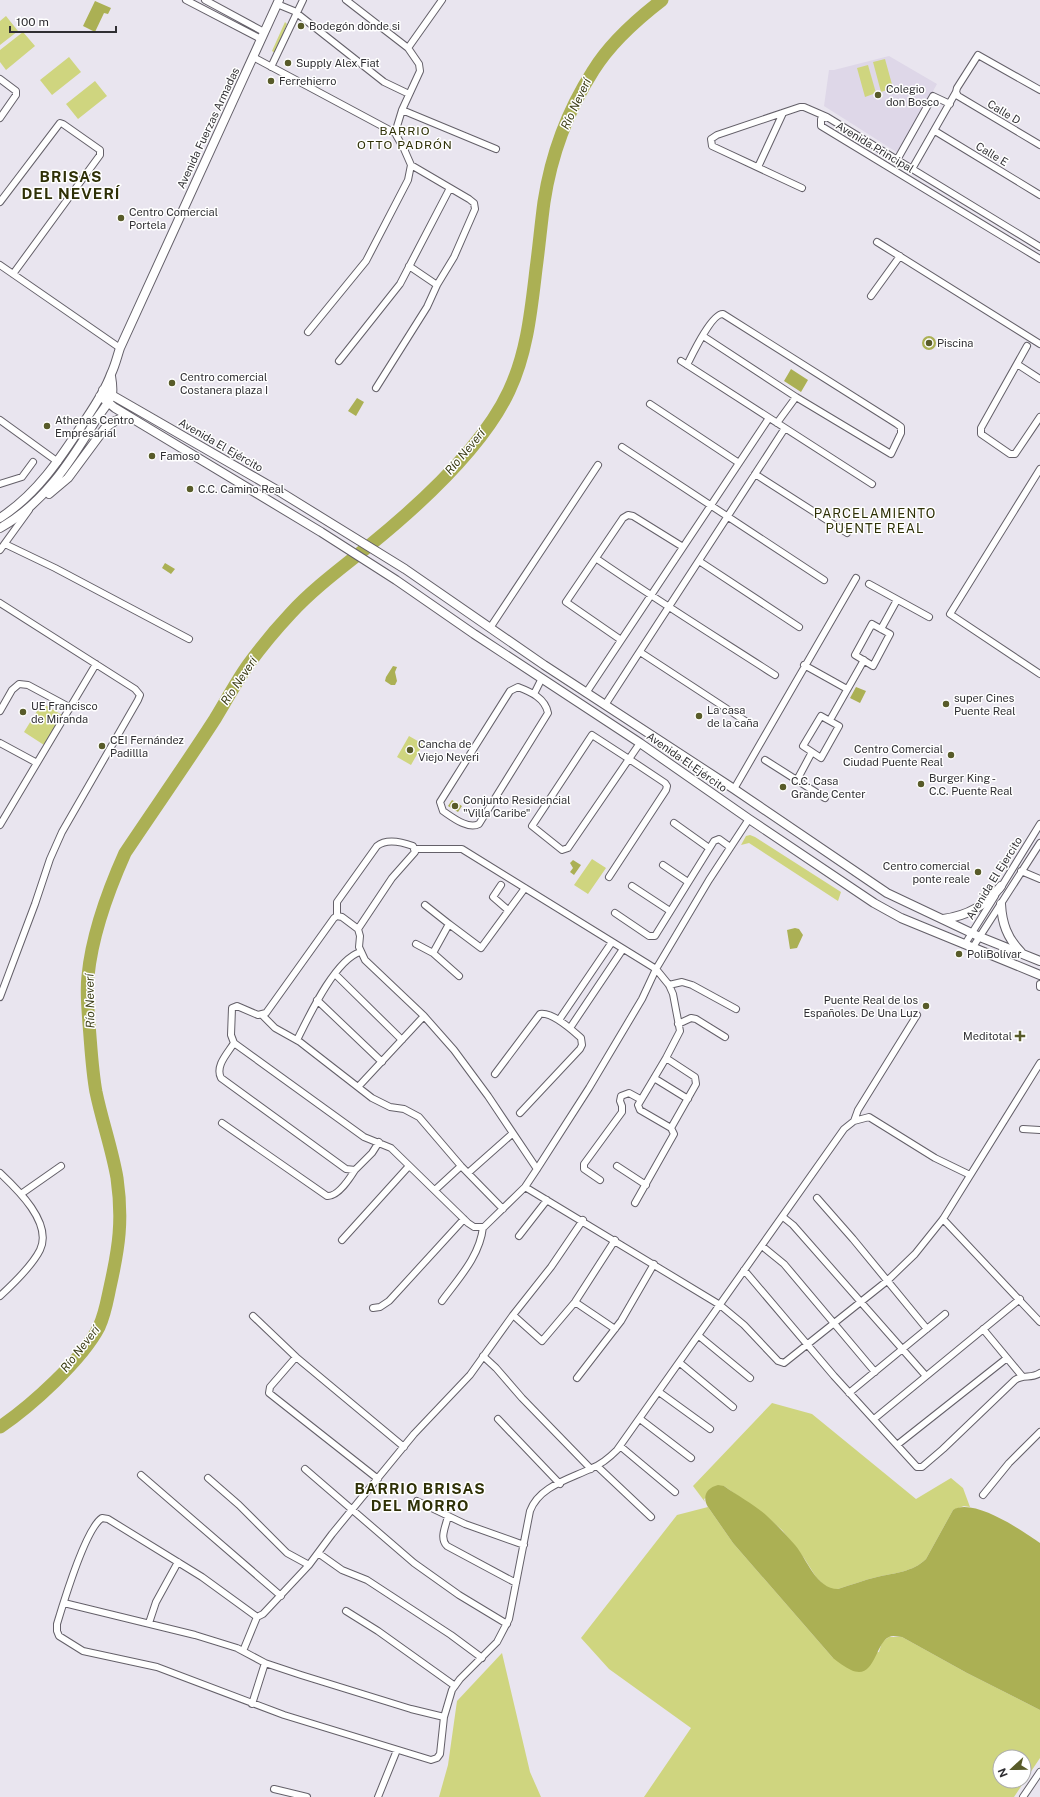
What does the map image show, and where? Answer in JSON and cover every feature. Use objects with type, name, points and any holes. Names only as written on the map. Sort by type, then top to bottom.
[{"type":"street","points":[[186,0],[263,35]]},
{"type":"street","points":[[205,0],[263,35]]},
{"type":"street","points":[[271,67],[303,0]]},
{"type":"street","points":[[346,0],[408,48],[419,64],[420,71],[402,110],[395,132]]},
{"type":"street","points":[[354,6],[359,0]]},
{"type":"street","points":[[408,48],[442,0]]},
{"type":"street","points":[[278,2],[296,13],[384,82],[409,94]]},
{"type":"street","name":"Avenida Fuerzas Armadas","points":[[111,375],[120,348],[278,2]]},
{"type":"street","points":[[912,169],[934,130],[957,94],[957,88],[978,55],[1040,90]]},
{"type":"street","points":[[253,56],[271,67],[395,132],[411,165],[408,180],[366,261],[308,332]]},
{"type":"street","points":[[0,79],[16,91],[16,95],[0,118]]},
{"type":"street","name":"Calle D","points":[[957,94],[1040,145]]},
{"type":"street","points":[[897,160],[933,96],[950,104]]},
{"type":"street","points":[[802,188],[712,146],[711,139],[717,135],[804,107],[827,117]]},
{"type":"street","points":[[402,110],[496,149]]},
{"type":"street","points":[[758,167],[783,113]]},
{"type":"street","name":"Avenida Principal","points":[[1040,248],[827,117],[821,119],[821,126],[1040,259]]},
{"type":"street","points":[[0,202],[60,123],[100,150],[100,155],[13,274]]},
{"type":"street","name":"Calle E","points":[[934,130],[1040,195]]},
{"type":"street","points":[[376,388],[427,307],[437,285],[454,257],[475,209],[474,203],[411,165]]},
{"type":"street","points":[[339,361],[400,284],[450,188]]},
{"type":"street","points":[[877,242],[1040,344]]},
{"type":"street","points":[[871,296],[900,256]]},
{"type":"street","points":[[0,265],[120,348]]},
{"type":"street","points":[[409,266],[437,285]]},
{"type":"street","points":[[703,336],[796,397],[891,454],[901,433],[901,427],[723,314],[715,316],[684,363],[872,484]]},
{"type":"street","points":[[1027,346],[981,428],[981,434],[1010,454],[1015,454],[1040,417]]},
{"type":"street","points":[[1016,364],[1040,379]]},
{"type":"street","points":[[0,518],[11,511],[36,489],[58,462],[102,393],[111,375]]},
{"type":"street","points":[[0,550],[33,505],[65,469],[107,403],[112,395],[111,375]]},
{"type":"street","name":"Avenida El Ejército","points":[[102,393],[112,395],[249,474],[328,521],[404,569],[586,693],[734,789],[887,893],[980,937],[1040,961]]},
{"type":"street","name":"Avenida El Ejército","points":[[102,393],[107,403],[321,532],[396,580],[474,634],[640,742],[749,819],[874,903],[901,918],[1040,975]]},
{"type":"street","points":[[777,423],[796,397]]},
{"type":"street","points":[[650,404],[739,463]]},
{"type":"street","points":[[0,528],[16,519],[33,505],[53,492],[68,478],[105,428],[114,421],[122,418],[134,419]]},
{"type":"street","points":[[586,693],[769,418]]},
{"type":"street","points":[[0,420],[58,462]]},
{"type":"street","points":[[605,705],[785,428]]},
{"type":"street","points":[[622,447],[824,580]]},
{"type":"street","points":[[0,484],[22,477],[33,462]]},
{"type":"street","points":[[490,628],[598,466]]},
{"type":"street","points":[[1040,468],[950,614],[1040,674]]},
{"type":"street","points":[[242,485],[249,474]]},
{"type":"street","points":[[755,474],[847,533]]},
{"type":"street","points":[[1033,479],[1040,483]]},
{"type":"street","points":[[621,640],[566,602],[623,518],[628,515],[633,516],[683,547]]},
{"type":"street","points":[[5,544],[55,568],[189,639]]},
{"type":"street","points":[[596,559],[775,676]]},
{"type":"street","points":[[699,561],[799,628]]},
{"type":"street","points":[[734,789],[804,665],[856,578]]},
{"type":"street","points":[[869,584],[929,617]]},
{"type":"street","points":[[881,629],[897,600]]},
{"type":"street","points":[[0,603],[136,689],[140,695],[62,832],[50,859],[35,904],[0,997]]},
{"type":"street","points":[[872,624],[890,634],[873,666],[864,660],[855,655],[872,624]]},
{"type":"street","points":[[640,652],[750,724]]},
{"type":"street","points":[[830,720],[864,660]]},
{"type":"street","points":[[0,825],[96,664]]},
{"type":"street","points":[[804,665],[847,689]]},
{"type":"street","points":[[534,694],[542,678]]},
{"type":"street","points":[[0,711],[12,690],[19,684],[28,685],[69,707]]},
{"type":"street","points":[[518,687],[534,694],[545,704],[548,713],[479,824],[469,826],[443,811],[440,802],[510,691],[518,687]]},
{"type":"street","points":[[821,716],[830,720],[839,726],[821,758],[803,746],[821,716]]},
{"type":"street","points":[[609,877],[666,790],[667,786],[665,783],[629,759],[592,735],[532,826],[533,829],[562,850],[568,848],[629,759],[640,742]]},
{"type":"street","points":[[0,743],[37,762]]},
{"type":"street","points":[[797,780],[812,752]]},
{"type":"street","points":[[765,760],[825,798]]},
{"type":"street","points":[[503,1209],[461,1166],[419,1117],[404,1109],[390,1107],[377,1102],[297,1040],[275,1028],[262,1015],[255,1014],[237,1006],[233,1007],[231,1035],[234,1042],[364,1137],[391,1148],[464,1219],[474,1227],[483,1227],[487,1225],[503,1209],[525,1187],[537,1169],[589,1088],[642,999],[656,969],[730,847],[749,819]]},
{"type":"street","points":[[674,823],[709,848]]},
{"type":"street","name":"Avenida El Ejercito","points":[[965,944],[1040,824]]},
{"type":"street","points":[[615,913],[652,937],[655,936],[716,839],[730,847]]},
{"type":"street","points":[[262,1015],[272,1006],[334,918],[337,916],[337,902],[380,844],[388,841],[413,846],[415,849],[462,849],[656,969],[669,984],[673,994],[680,1031],[666,1058],[640,1099],[638,1105],[640,1110],[671,1128],[674,1138],[635,1202]]},
{"type":"street","name":"Avenida El Ejercito","points":[[973,947],[1040,843]]},
{"type":"street","points":[[415,849],[415,852],[392,878],[358,929],[360,952],[368,963],[424,1016],[454,1050],[488,1096],[512,1134],[537,1169]]},
{"type":"street","points":[[663,865],[688,882]]},
{"type":"street","points":[[1021,871],[1040,879]]},
{"type":"street","points":[[500,885],[493,897],[508,910]]},
{"type":"street","points":[[632,886],[670,911]]},
{"type":"street","points":[[941,919],[953,918],[975,910],[994,896],[1001,886]]},
{"type":"street","points":[[425,905],[482,948],[524,888]]},
{"type":"street","points":[[1001,904],[1004,926],[1015,946],[1023,954]]},
{"type":"street","points":[[337,916],[342,917],[358,929]]},
{"type":"street","points":[[433,953],[449,924]]},
{"type":"street","points":[[947,936],[954,936],[957,934],[958,931],[955,925]]},
{"type":"street","points":[[559,1020],[612,942]]},
{"type":"street","points":[[416,944],[433,953],[459,976]]},
{"type":"street","points":[[570,1028],[623,949]]},
{"type":"street","points":[[297,1040],[317,1000],[335,974],[349,957],[360,952]]},
{"type":"street","points":[[335,974],[402,1040]]},
{"type":"street","points":[[669,984],[682,982],[692,985],[736,1009]]},
{"type":"street","points":[[317,1000],[382,1062]]},
{"type":"street","points":[[495,1074],[540,1014],[544,1013],[559,1020],[581,1038],[582,1045],[580,1049],[520,1113]]},
{"type":"street","points":[[257,1617],[178,1562],[108,1519],[102,1518],[91,1535],[73,1574],[57,1631],[61,1638],[83,1651],[157,1667],[252,1704],[431,1760],[437,1758],[440,1754],[444,1717],[449,1696],[454,1686],[497,1642],[507,1624],[530,1511],[534,1502],[542,1494],[594,1467],[612,1455],[620,1446],[680,1364],[840,1134],[854,1121],[858,1110],[917,1015]]},
{"type":"street","points":[[358,1087],[424,1016]]},
{"type":"street","points":[[678,1024],[690,1018],[696,1019],[724,1037]]},
{"type":"street","points":[[234,1042],[219,1066],[218,1072],[221,1078],[344,1168],[348,1170],[355,1170]]},
{"type":"street","points":[[666,1058],[695,1077],[696,1084],[671,1128]]},
{"type":"street","points":[[525,1187],[582,1220],[720,1305],[744,1325],[780,1362],[786,1362],[860,1301],[887,1281],[915,1254],[943,1219],[1040,1063]]},
{"type":"street","points":[[654,1078],[688,1099]]},
{"type":"street","points":[[600,1180],[584,1169],[584,1164],[622,1112],[623,1109],[620,1101],[622,1096],[629,1093],[640,1099]]},
{"type":"street","points":[[854,1121],[869,1117],[935,1158],[970,1175]]},
{"type":"street","points":[[222,1123],[327,1196],[334,1194],[346,1182],[355,1170],[372,1153],[379,1142]]},
{"type":"street","points":[[1023,1128],[1040,1130]]},
{"type":"street","points":[[468,1172],[512,1134]]},
{"type":"street","points":[[21,1194],[61,1166]]},
{"type":"street","points":[[342,1240],[409,1166]]},
{"type":"street","points":[[435,1190],[461,1166]]},
{"type":"street","points":[[618,1166],[646,1185]]},
{"type":"street","points":[[0,1173],[21,1194],[38,1217],[42,1234],[40,1249],[18,1278],[0,1296]]},
{"type":"street","points":[[817,1198],[927,1329]]},
{"type":"street","points":[[519,1236],[547,1200]]},
{"type":"street","points":[[783,1217],[793,1225],[926,1376]]},
{"type":"street","points":[[373,1308],[380,1307],[389,1301],[464,1219]]},
{"type":"street","points":[[943,1219],[1020,1299],[1040,1322]]},
{"type":"street","points":[[243,1651],[257,1617],[265,1612],[309,1566],[404,1446],[470,1375],[513,1315],[551,1267],[582,1220]]},
{"type":"street","points":[[442,1301],[472,1259],[480,1241],[483,1227]]},
{"type":"street","points":[[513,1315],[542,1341],[575,1302],[615,1240]]},
{"type":"street","points":[[762,1246],[784,1264],[875,1372]]},
{"type":"street","points":[[577,1378],[615,1330],[654,1264]]},
{"type":"street","points":[[744,1270],[850,1393],[916,1466],[922,1467],[1015,1380],[1022,1376],[1033,1377],[1040,1374]]},
{"type":"street","points":[[874,1419],[1020,1299]]},
{"type":"street","points":[[575,1302],[615,1330]]},
{"type":"street","points":[[850,1393],[946,1314]]},
{"type":"street","points":[[252,1316],[296,1357],[404,1446]]},
{"type":"street","points":[[983,1329],[1022,1376]]},
{"type":"street","points":[[699,1336],[750,1378]]},
{"type":"street","points":[[483,1356],[496,1368],[527,1403],[594,1467],[650,1517]]},
{"type":"street","points":[[296,1357],[270,1387],[269,1393],[378,1479]]},
{"type":"street","points":[[897,1445],[1007,1358]]},
{"type":"street","points":[[680,1364],[733,1407]]},
{"type":"street","points":[[659,1392],[710,1429]]},
{"type":"street","points":[[498,1419],[560,1484]]},
{"type":"street","points":[[640,1419],[692,1458]]},
{"type":"street","points":[[983,1495],[1009,1463],[1040,1432]]},
{"type":"street","points":[[620,1446],[675,1492]]},
{"type":"street","points":[[305,1469],[414,1563],[459,1595],[507,1624]]},
{"type":"street","points":[[141,1475],[281,1596]]},
{"type":"street","points":[[208,1478],[239,1505],[287,1554],[309,1566]]},
{"type":"street","points":[[416,1501],[448,1516],[524,1545]]},
{"type":"street","points":[[448,1516],[442,1538],[443,1542],[447,1546],[516,1583]]},
{"type":"street","points":[[318,1553],[342,1570],[367,1580],[451,1635],[482,1658]]},
{"type":"street","points":[[149,1623],[156,1602],[178,1562]]},
{"type":"street","points":[[64,1603],[195,1635],[243,1651],[265,1663],[411,1709],[444,1717]]},
{"type":"street","points":[[346,1611],[378,1631],[454,1686]]},
{"type":"street","points":[[252,1704],[265,1663]]},
{"type":"street","points":[[378,1797],[397,1750]]},
{"type":"street","points":[[1023,1797],[1040,1772]]},
{"type":"street","points":[[274,1789],[307,1797]]},
{"type":"shaded area","points":[[95,1],[111,8],[108,14],[104,13],[95,32],[83,26]]},
{"type":"shaded area","points":[[6,16],[18,31],[0,45],[0,21]]},
{"type":"shaded area","points":[[285,22],[287,24],[275,53],[272,51]]},
{"type":"shaded area","points":[[23,32],[35,46],[6,70],[0,62],[0,50]]},
{"type":"shaded area","name":"Colegio don Bosco","points":[[889,56],[937,84],[898,153],[824,106],[829,70]]},
{"type":"shaded area","points":[[69,57],[81,72],[52,95],[40,80]]},
{"type":"shaded area","points":[[885,59],[893,88],[881,92],[873,62]]},
{"type":"shaded area","points":[[868,65],[876,93],[865,97],[857,68]]},
{"type":"shaded area","points":[[95,81],[107,96],[78,119],[66,104]]},
{"type":"shaded area","name":"Piscina","points":[[929,336],[934,338],[936,343],[934,348],[929,350],[924,348],[922,343],[924,338]]},
{"type":"shaded area","points":[[791,369],[808,380],[801,392],[784,381]]},
{"type":"shaded area","points":[[357,398],[364,402],[356,416],[348,411]]},
{"type":"shaded area","points":[[165,563],[175,569],[171,574],[162,568]]},
{"type":"shaded area","points":[[393,666],[397,667],[395,672],[397,681],[395,685],[391,685],[385,681]]},
{"type":"shaded area","points":[[856,687],[866,691],[860,703],[850,698]]},
{"type":"shaded area","points":[[42,703],[62,715],[44,745],[24,732]]},
{"type":"shaded area","name":"Cancha de Viejo Neveri","points":[[409,736],[423,744],[411,765],[397,757]]},
{"type":"shaded area","name":"Conjunto Residencial \"Villa Caribe\"","points":[[452,800],[462,806],[458,812],[448,806]]},
{"type":"shaded area","points":[[750,835],[841,892],[838,901],[749,843],[741,845],[746,836]]},
{"type":"shaded area","points":[[592,859],[606,868],[588,894],[574,885]]},
{"type":"shaded area","points":[[573,860],[581,865],[574,875],[570,872],[573,868],[570,863]]},
{"type":"shaded area","points":[[795,928],[799,929],[803,935],[797,948],[790,949],[787,930]]},
{"type":"shaded area","points":[[772,1403],[812,1414],[916,1499],[951,1478],[963,1488],[970,1507],[964,1506],[953,1510],[926,1559],[915,1567],[872,1578],[838,1589],[831,1589],[825,1586],[816,1577],[804,1558],[782,1530],[765,1515],[724,1486],[704,1499],[705,1502],[693,1486]]},
{"type":"shaded area","points":[[714,1486],[724,1486],[752,1504],[778,1526],[795,1545],[818,1579],[830,1588],[838,1589],[872,1578],[915,1567],[926,1559],[953,1510],[962,1507],[973,1508],[998,1517],[1040,1543],[1040,1710],[967,1673],[902,1637],[891,1636],[884,1641],[874,1660],[865,1670],[859,1672],[851,1670],[839,1663],[733,1543],[708,1507],[705,1500],[706,1493]]},
{"type":"shaded area","points":[[708,1507],[733,1543],[833,1658],[879,1652],[882,1642],[889,1637],[902,1637],[967,1673],[1040,1710],[1040,1758],[1032,1770],[1032,1749],[992,1749],[992,1789],[1019,1789],[1014,1797],[644,1797],[691,1728],[609,1669],[581,1638],[677,1515]]},
{"type":"shaded area","points":[[502,1653],[530,1772],[541,1797],[439,1797],[448,1765],[457,1701]]},
{"type":"waterway","name":"Río Neverí","points":[[0,1427],[55,1382],[81,1354],[99,1327],[107,1302],[118,1246],[120,1207],[115,1167],[98,1103],[95,1084],[87,988],[90,960],[97,929],[107,898],[125,853],[204,736],[244,671],[274,632],[310,594],[389,529],[428,494],[466,454],[498,412],[515,377],[524,347],[532,300],[547,185],[556,151],[568,117],[584,86],[607,51],[624,32],[662,0]]},
{"type":"place","name":"Bodegón donde si","points":[[301,26]]},
{"type":"place","name":"Supply Alex Fiat","points":[[288,63]]},
{"type":"place","name":"Ferrehierro","points":[[271,81]]},
{"type":"place","name":"Colegio don Bosco","points":[[878,95]]},
{"type":"place","name":"Centro Comercial Portela","points":[[121,218]]},
{"type":"place","name":"Piscina","points":[[929,343]]},
{"type":"place","name":"Centro comercial Costanera plaza I","points":[[172,383]]},
{"type":"place","name":"Athenas Centro Empresarial","points":[[47,426]]},
{"type":"place","name":"Famoso","points":[[152,456]]},
{"type":"place","name":"C.C. Camino Real","points":[[190,489]]},
{"type":"place","name":"super Cines Puente Real","points":[[946,704]]},
{"type":"place","name":"UE Francisco de Miranda","points":[[23,712]]},
{"type":"place","name":"La casa de la caña","points":[[699,716]]},
{"type":"place","name":"CEI Fernández Padillla","points":[[102,746]]},
{"type":"place","name":"Cancha de Viejo Neveri","points":[[410,750]]},
{"type":"place","name":"Centro Comercial Ciudad Puente Real","points":[[951,755]]},
{"type":"place","name":"Burger King - C.C. Puente Real","points":[[921,784]]},
{"type":"place","name":"C.C. Casa Grande Center","points":[[783,787]]},
{"type":"place","name":"Conjunto Residencial \"Villa Caribe\"","points":[[455,806]]},
{"type":"place","name":"Centro comercial ponte reale","points":[[978,872]]},
{"type":"place","name":"PoliBolívar","points":[[959,954]]},
{"type":"place","name":"Puente Real de los Españoles. De Una Luz","points":[[926,1006]]},
{"type":"place","name":"Meditotal","points":[[1020,1036]]},
{"type":"district","name":"BARRIO OTTO PADRÓN","points":[[405,138]]},
{"type":"district","name":"BRISAS DEL NEVERÍ","points":[[71,186]]},
{"type":"district","name":"PARCELAMIENTO PUENTE REAL","points":[[875,520]]},
{"type":"district","name":"BARRIO BRISAS DEL MORRO","points":[[420,1498]]}]
